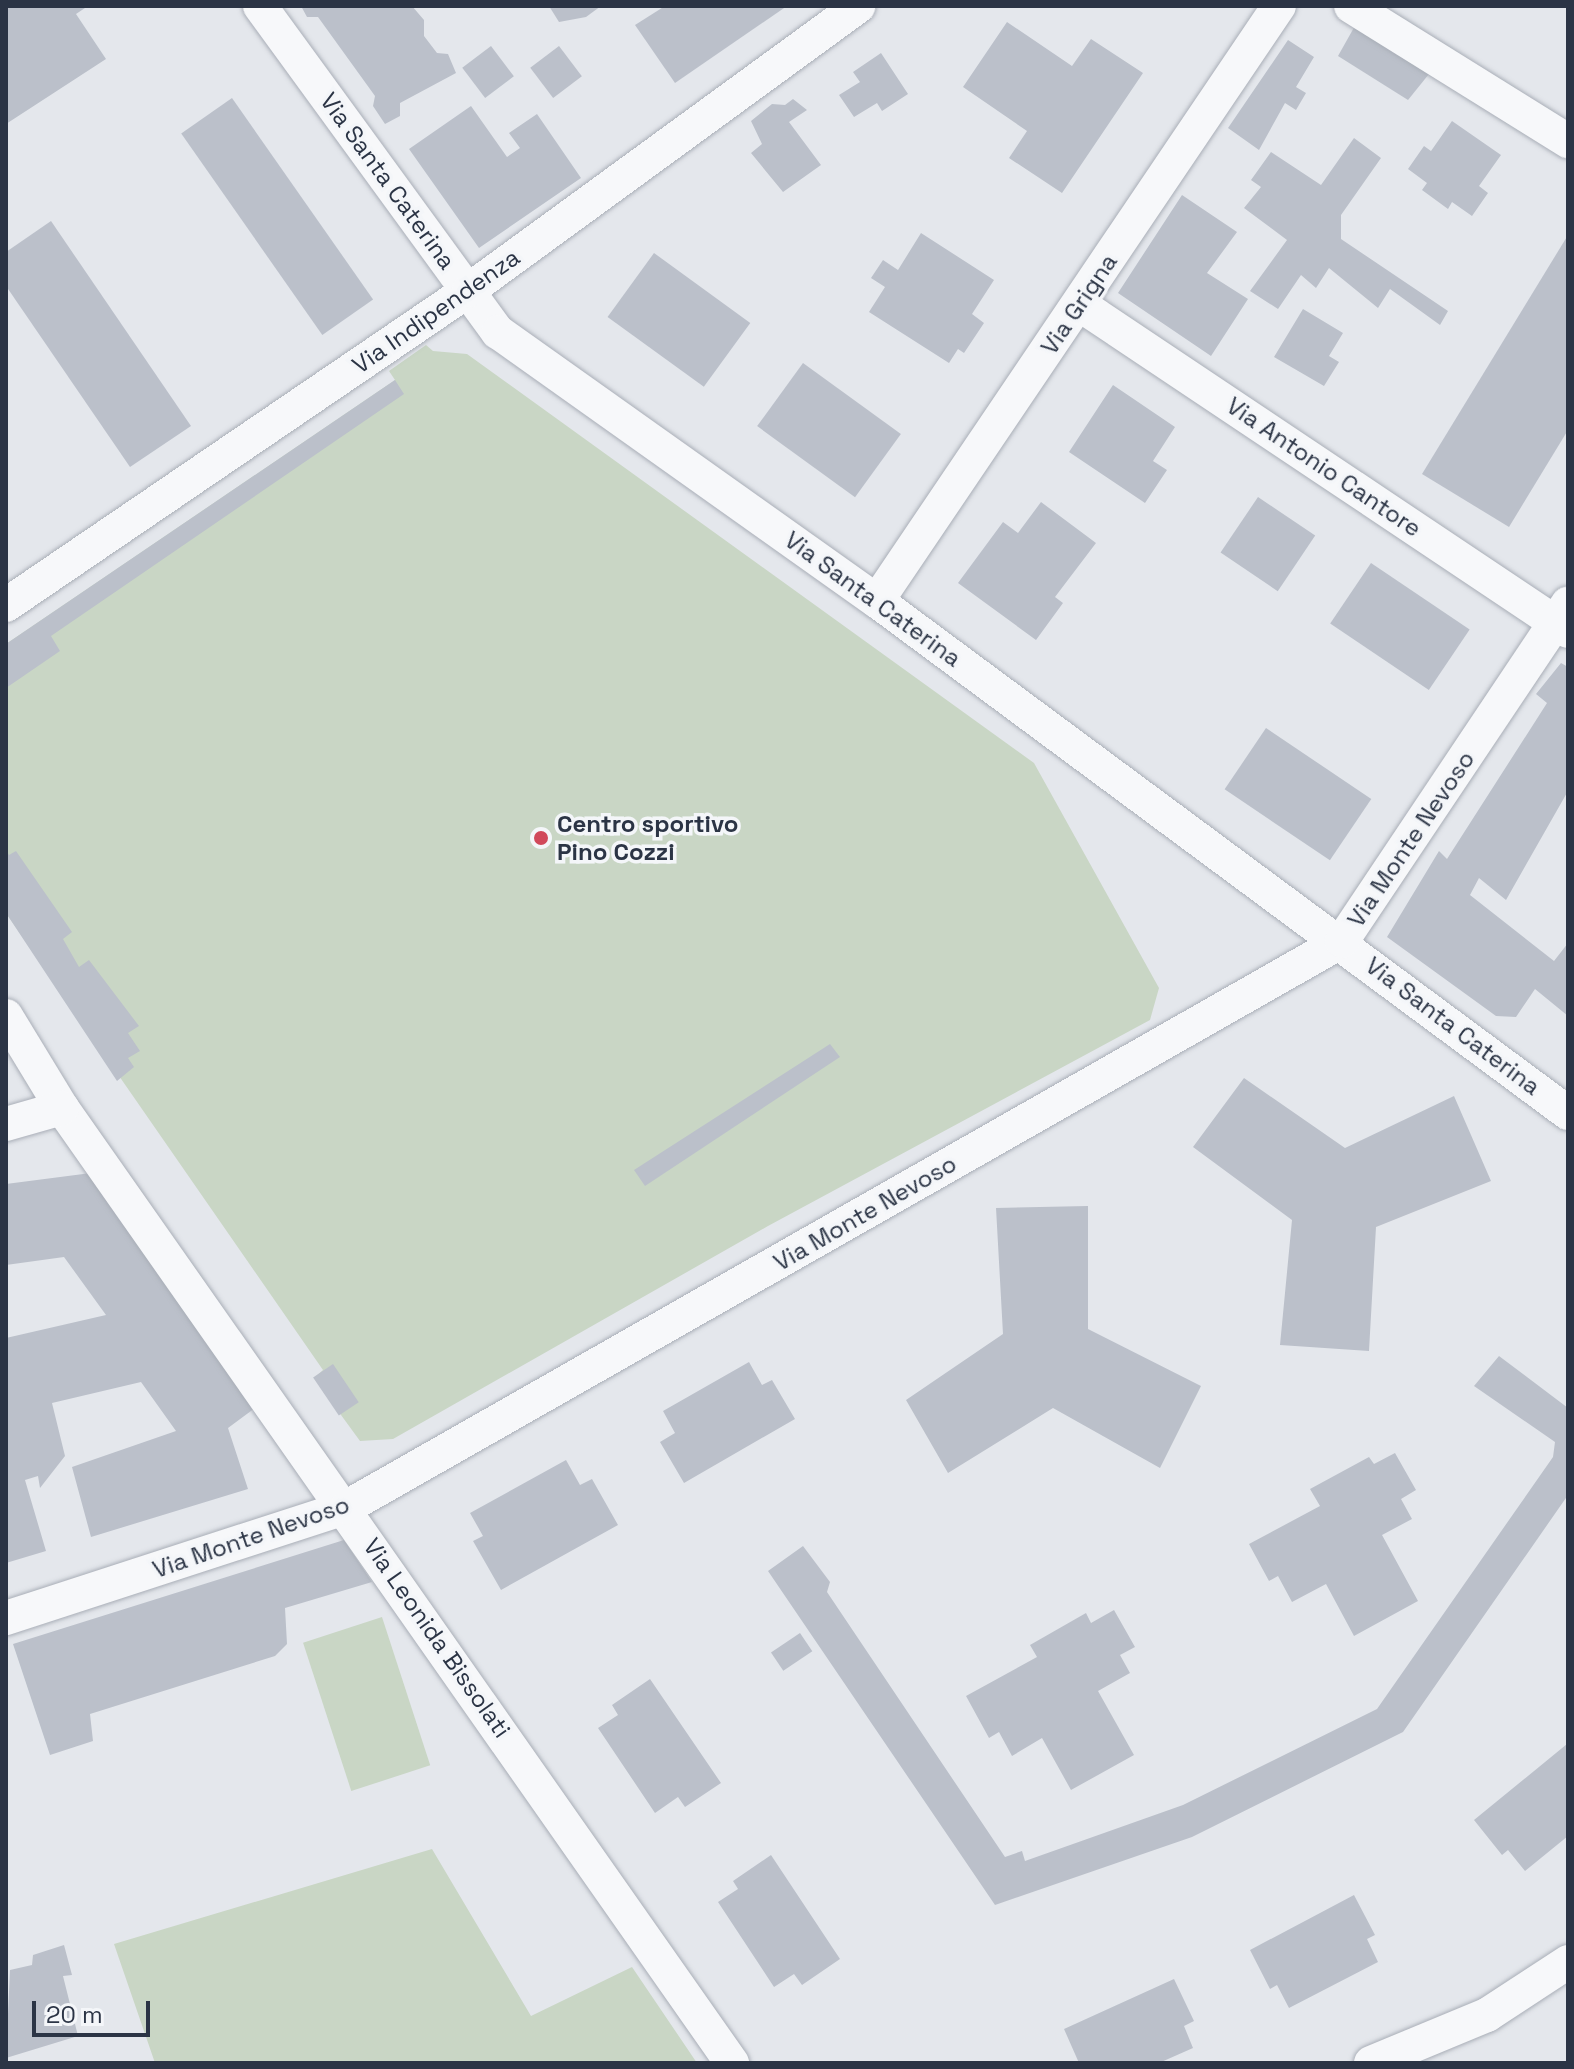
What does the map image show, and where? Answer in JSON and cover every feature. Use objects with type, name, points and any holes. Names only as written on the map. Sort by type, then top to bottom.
[{"type":"street","name":"Via Santa Caterina","points":[[260,6],[498,332],[877,601],[1342,941],[1568,1113]]},
{"type":"street","name":"Via Indipendenza","points":[[6,605],[469,290],[858,6]]},
{"type":"street","name":"Via Grigna","points":[[877,601],[1279,6]]},
{"type":"street","points":[[1351,6],[1568,141]]},
{"type":"street","name":"Via Antonio Cantore","points":[[1079,304],[1564,619]]},
{"type":"street","name":"Via Monte Nevoso","points":[[6,1618],[347,1507],[1342,941],[1564,619]]},
{"type":"street","name":"Via Leonida Bissolati","points":[[6,1016],[62,1108],[347,1507],[732,2063]]},
{"type":"street","points":[[6,1124],[62,1108]]},
{"type":"street","points":[[1371,2063],[1487,2015],[1568,1962]]},
{"type":"green space","name":"Centro sportivo Pino Cozzi","points":[[426,345],[433,351],[467,354],[1034,763],[1159,988],[1150,1020],[768,1226],[393,1439],[360,1441],[314,1378],[323,1370],[6,913],[6,644],[395,380],[389,371]]},
{"type":"green space","points":[[382,1617],[430,1765],[351,1791],[303,1643]]},
{"type":"green space","points":[[432,1849],[531,2016],[632,1967],[697,2063],[155,2063],[114,1944]]},
{"type":"building","points":[[6,6],[88,6],[76,14],[106,59],[6,124]]},
{"type":"building","points":[[301,6],[412,6],[424,20],[424,36],[437,53],[448,54],[456,73],[400,103],[400,116],[385,124],[373,106],[375,96],[318,17],[307,17]]},
{"type":"building","points":[[549,6],[601,6],[586,17],[559,22]]},
{"type":"building","points":[[665,6],[787,6],[675,83],[635,25]]},
{"type":"building","points":[[1007,22],[1072,66],[1091,39],[1143,73],[1062,193],[1009,158],[1027,131],[963,87]]},
{"type":"building","points":[[1356,24],[1429,74],[1408,100],[1338,56]]},
{"type":"building","points":[[1288,40],[1314,57],[1296,87],[1306,93],[1296,110],[1285,103],[1259,150],[1228,128]]},
{"type":"building","points":[[491,46],[514,76],[485,98],[462,68]]},
{"type":"building","points":[[559,46],[582,76],[553,98],[530,68]]},
{"type":"building","points":[[881,53],[908,94],[882,111],[877,103],[854,117],[839,95],[860,82],[853,72]]},
{"type":"building","points":[[232,98],[373,300],[322,335],[181,134]]},
{"type":"building","points":[[793,99],[807,110],[789,122],[821,165],[783,192],[751,153],[762,144],[751,121],[772,104],[785,105]]},
{"type":"building","points":[[471,106],[507,157],[520,148],[509,133],[537,114],[581,178],[479,248],[409,149]]},
{"type":"building","points":[[1452,121],[1501,155],[1479,186],[1488,193],[1472,216],[1452,202],[1448,209],[1422,190],[1427,183],[1408,169],[1424,146],[1431,151]]},
{"type":"building","points":[[1354,138],[1381,158],[1341,215],[1341,239],[1448,311],[1440,325],[1390,289],[1378,308],[1329,268],[1316,288],[1301,275],[1278,309],[1250,291],[1287,240],[1244,208],[1261,187],[1251,180],[1271,152],[1321,185]]},
{"type":"building","points":[[1182,195],[1237,232],[1207,273],[1248,299],[1211,356],[1118,293]]},
{"type":"building","points":[[51,221],[191,426],[130,467],[6,286],[6,252]]},
{"type":"building","points":[[921,233],[994,280],[972,314],[984,323],[964,353],[958,349],[949,363],[869,312],[885,287],[871,278],[883,260],[898,270]]},
{"type":"building","points":[[1568,235],[1568,430],[1509,527],[1422,474]]},
{"type":"building","points":[[654,253],[750,323],[704,387],[608,317]]},
{"type":"building","points":[[1303,309],[1343,333],[1329,356],[1339,362],[1324,386],[1274,357]]},
{"type":"building","points":[[803,363],[901,434],[855,497],[757,426]]},
{"type":"building","points":[[395,380],[404,394],[51,636],[60,651],[6,688],[6,644]]},
{"type":"building","points":[[1113,385],[1175,427],[1153,461],[1167,470],[1145,503],[1069,452]]},
{"type":"building","points":[[1258,497],[1315,536],[1278,591],[1221,553]]},
{"type":"building","points":[[1041,502],[1096,543],[1055,597],[1063,603],[1036,640],[958,583],[1003,522],[1018,533]]},
{"type":"building","points":[[1371,563],[1470,630],[1429,690],[1330,624]]},
{"type":"building","points":[[1561,663],[1568,667],[1568,791],[1506,900],[1479,878],[1470,895],[1554,961],[1568,943],[1568,1016],[1535,989],[1516,1017],[1496,1016],[1387,937],[1439,851],[1447,859],[1547,703],[1536,694]]},
{"type":"building","points":[[1266,728],[1371,799],[1330,860],[1225,789]]},
{"type":"building","points":[[6,850],[9,855],[16,851],[72,932],[63,939],[79,967],[89,960],[139,1026],[128,1033],[140,1051],[128,1058],[134,1067],[117,1081],[6,913]]},
{"type":"building","points":[[830,1044],[840,1057],[645,1186],[634,1170]]},
{"type":"building","points":[[1244,1078],[1345,1148],[1454,1096],[1491,1181],[1376,1227],[1369,1351],[1280,1345],[1292,1220],[1193,1147]]},
{"type":"building","points":[[91,1173],[259,1405],[228,1428],[248,1489],[91,1537],[72,1467],[176,1431],[141,1382],[52,1403],[65,1456],[40,1488],[38,1476],[25,1480],[46,1551],[6,1563],[6,1338],[106,1315],[64,1257],[6,1265],[6,1184]]},
{"type":"building","points":[[1088,1206],[1088,1329],[1201,1386],[1160,1468],[1053,1408],[948,1473],[906,1400],[1003,1334],[996,1208]]},
{"type":"building","points":[[1499,1356],[1568,1408],[1568,1495],[1403,1732],[1192,1837],[995,1905],[768,1571],[803,1546],[830,1582],[827,1592],[1005,1857],[1022,1851],[1025,1861],[1183,1805],[1377,1709],[1553,1457],[1555,1442],[1474,1386]]},
{"type":"building","points":[[749,1362],[762,1385],[772,1380],[795,1419],[684,1483],[660,1442],[675,1433],[663,1411]]},
{"type":"building","points":[[333,1364],[359,1402],[339,1416],[313,1377]]},
{"type":"building","points":[[1395,1453],[1416,1490],[1401,1499],[1412,1519],[1382,1535],[1418,1601],[1354,1636],[1326,1584],[1292,1602],[1278,1576],[1269,1581],[1249,1544],[1320,1506],[1310,1489],[1369,1457],[1374,1464]]},
{"type":"building","points":[[566,1460],[580,1485],[592,1479],[618,1525],[501,1590],[473,1541],[483,1536],[470,1513]]},
{"type":"building","points":[[344,1540],[372,1582],[285,1608],[287,1644],[275,1656],[90,1714],[93,1741],[50,1755],[13,1644]]},
{"type":"building","points":[[1114,1610],[1135,1647],[1120,1655],[1130,1673],[1098,1691],[1134,1755],[1071,1790],[1042,1738],[1012,1756],[999,1732],[989,1738],[966,1696],[1037,1657],[1030,1645],[1086,1613],[1091,1623]]},
{"type":"building","points":[[800,1633],[812,1651],[783,1671],[771,1653]]},
{"type":"building","points":[[650,1679],[721,1783],[685,1807],[678,1797],[655,1813],[598,1728],[618,1715],[612,1705]]},
{"type":"building","points":[[1567,1744],[1568,1836],[1525,1871],[1508,1850],[1502,1855],[1474,1820]]},
{"type":"building","points":[[771,1855],[840,1959],[802,1985],[794,1974],[774,1987],[718,1902],[738,1889],[733,1881]]},
{"type":"building","points":[[1354,1895],[1375,1935],[1367,1939],[1378,1962],[1289,2008],[1277,1985],[1270,1989],[1250,1950]]},
{"type":"building","points":[[64,1945],[72,1975],[63,1976],[78,2036],[6,2058],[10,1970],[32,1965],[33,1955]]},
{"type":"building","points":[[1174,1979],[1194,2021],[1184,2026],[1193,2048],[1159,2063],[1079,2063],[1064,2029]]},
{"type":"place","name":"Centro sportivo Pino Cozzi","points":[[541,838]]}]
